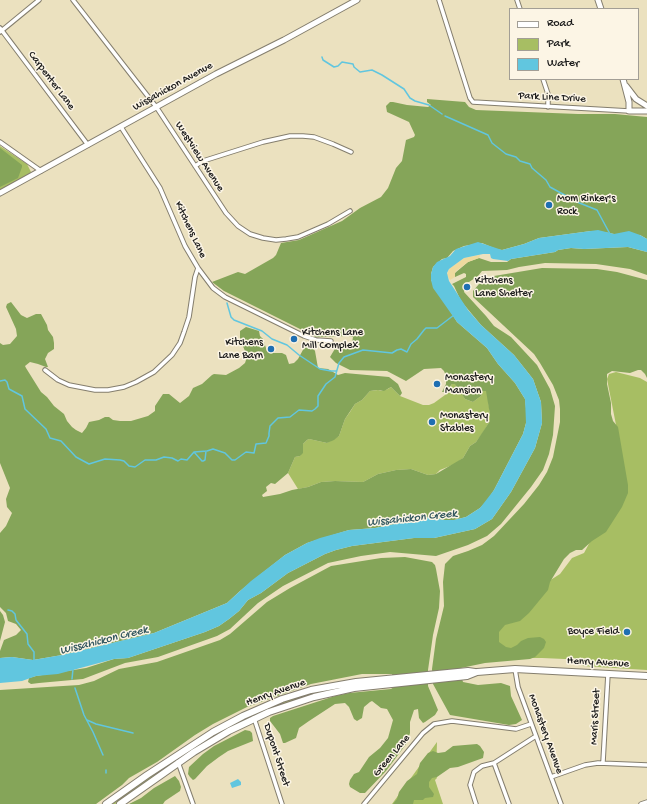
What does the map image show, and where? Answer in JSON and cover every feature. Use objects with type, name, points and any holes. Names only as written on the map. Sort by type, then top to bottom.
[{"type":"main road","name":"Henry Avenue","points":[[120,804],[212,732],[251,712],[282,699],[311,690],[341,684],[515,669],[647,676]]},
{"type":"main road","name":"Henry Avenue","points":[[106,804],[177,760],[254,718],[284,706],[314,697],[387,681]]},
{"type":"street","points":[[1,30],[39,0]]},
{"type":"street","name":"Westview Avenue","points":[[73,0],[157,108],[231,219],[245,231],[263,238],[276,240],[294,238],[334,222],[350,211]]},
{"type":"street","name":"Wissahickon Avenue","points":[[0,193],[157,108],[216,74],[280,42],[357,0]]},
{"type":"street","name":"Park Line Drive","points":[[439,0],[470,98],[473,102],[629,111]]},
{"type":"street","name":"Carpenter Lane","points":[[1,30],[88,145]]},
{"type":"street","points":[[543,80],[548,94],[548,107]]},
{"type":"street","points":[[624,81],[636,99],[647,106]]},
{"type":"street","points":[[624,81],[629,111],[647,111]]},
{"type":"street","name":"Kitchens Lane","points":[[121,127],[160,188],[182,240],[198,268],[213,288],[222,295],[304,336],[316,340],[331,341]]},
{"type":"street","points":[[195,166],[203,161],[263,142],[290,136],[314,138],[351,152]]},
{"type":"street","points":[[0,142],[41,171]]},
{"type":"street","points":[[45,370],[58,380],[69,385],[95,390],[108,390],[124,387],[154,372],[172,355],[180,343],[189,317],[195,277],[198,268]]},
{"type":"street","name":"Monastery Avenue","points":[[515,669],[516,683],[561,804]]},
{"type":"street","name":"Maris Street","points":[[603,762],[608,674]]},
{"type":"street","name":"Dupont Street","points":[[251,712],[282,804]]},
{"type":"street","name":"Green Lane","points":[[364,804],[426,730],[438,723],[452,721],[511,729],[520,729],[531,724]]},
{"type":"street","points":[[476,804],[470,788],[472,775],[479,768],[494,763],[536,736]]},
{"type":"street","points":[[177,760],[193,804]]},
{"type":"street","points":[[551,777],[585,765],[603,762],[647,765]]},
{"type":"street","points":[[494,763],[509,804]]},
{"type":"street","points":[[641,804],[647,802]]},
{"type":"green space","points":[[427,99],[465,102],[469,107],[476,110],[615,114],[647,117],[647,239],[640,235],[591,231],[539,238],[502,250],[482,243],[464,246],[453,251],[447,258],[442,259],[433,267],[431,280],[457,322],[487,348],[498,364],[515,383],[525,399],[526,423],[523,434],[487,501],[480,508],[466,517],[454,520],[443,520],[430,517],[375,528],[349,530],[307,543],[285,555],[227,603],[154,633],[62,655],[33,660],[12,657],[0,658],[0,651],[4,640],[16,635],[21,630],[16,624],[8,621],[6,613],[0,607],[0,533],[6,526],[12,513],[7,507],[6,499],[10,488],[0,463],[0,343],[3,345],[10,344],[17,336],[16,329],[6,307],[7,304],[11,302],[21,315],[27,318],[36,314],[41,314],[47,325],[48,330],[53,337],[54,343],[54,349],[48,353],[45,359],[48,367],[30,362],[25,366],[41,392],[64,414],[72,427],[82,433],[89,422],[105,417],[109,417],[113,420],[131,421],[148,416],[155,411],[155,406],[163,394],[169,394],[180,403],[189,396],[193,388],[202,384],[212,375],[226,375],[239,368],[245,363],[246,360],[245,351],[240,339],[240,331],[246,327],[259,331],[267,351],[286,355],[289,364],[294,363],[298,359],[305,343],[307,342],[315,351],[318,368],[328,369],[338,375],[345,373],[389,377],[398,384],[402,393],[400,396],[391,387],[384,391],[370,391],[362,400],[355,404],[345,419],[339,436],[334,440],[327,443],[309,439],[307,440],[303,444],[303,453],[300,456],[295,457],[288,473],[275,484],[271,483],[266,487],[267,491],[262,495],[263,497],[308,487],[321,482],[363,482],[378,474],[396,470],[411,469],[428,475],[436,474],[463,458],[470,446],[476,442],[490,421],[486,391],[483,391],[481,396],[473,402],[465,399],[455,384],[452,384],[446,392],[442,392],[446,384],[446,376],[441,368],[424,369],[406,381],[387,371],[350,370],[336,363],[330,357],[336,347],[352,343],[353,337],[316,337],[224,291],[212,282],[238,272],[245,274],[273,258],[276,255],[281,243],[299,240],[342,221],[360,208],[381,197],[388,188],[396,168],[402,161],[406,140],[414,137],[415,135],[409,122],[387,112],[386,106],[390,102],[393,102],[428,107],[431,105],[427,102]]},
{"type":"green space","points":[[0,146],[27,164],[31,172],[29,175],[0,190]]},
{"type":"green space","points":[[0,148],[22,165],[22,167],[18,178],[0,187]]},
{"type":"green space","points":[[628,247],[647,252],[647,275],[630,269],[596,264],[545,263],[507,270],[482,271],[478,276],[465,283],[464,292],[494,326],[511,337],[537,365],[550,389],[555,406],[553,435],[549,454],[543,470],[501,524],[487,536],[468,545],[436,556],[390,552],[328,563],[283,586],[258,603],[230,629],[217,636],[158,657],[125,663],[83,679],[31,684],[28,682],[29,678],[36,676],[86,668],[114,659],[128,658],[219,626],[239,611],[248,600],[261,593],[288,573],[336,550],[352,546],[414,538],[434,538],[475,529],[492,519],[511,492],[535,448],[542,423],[541,402],[533,379],[514,355],[481,325],[461,301],[452,284],[466,277],[466,274],[464,273],[455,277],[455,273],[468,262],[479,258],[491,262],[507,262],[511,259],[571,248],[584,249]]},
{"type":"green space","points":[[542,268],[597,269],[617,272],[647,280],[647,378],[641,370],[630,373],[612,371],[607,374],[611,414],[613,421],[618,427],[628,485],[628,493],[622,507],[606,532],[582,550],[576,550],[570,553],[564,559],[550,582],[548,590],[529,613],[520,621],[505,625],[499,632],[499,642],[506,647],[511,648],[528,638],[540,637],[546,642],[544,648],[535,657],[530,659],[485,663],[461,668],[463,682],[478,685],[501,683],[510,686],[511,696],[522,720],[516,724],[509,725],[450,715],[433,684],[432,669],[436,639],[444,606],[443,582],[445,564],[453,556],[482,545],[494,536],[524,504],[539,485],[547,472],[553,457],[560,422],[560,409],[559,400],[553,385],[534,354],[473,297],[473,291],[479,284],[494,276]]},
{"type":"green space","points":[[616,372],[640,378],[647,382],[647,670],[582,666],[587,660],[508,658],[496,639],[500,628],[549,581],[560,574],[572,558],[584,553],[591,540],[617,430],[607,379],[609,374]]},
{"type":"green space","points":[[452,384],[456,384],[465,399],[473,402],[481,396],[483,391],[487,391],[490,415],[490,421],[482,434],[476,442],[470,446],[463,458],[455,464],[440,470],[436,474],[428,475],[411,469],[396,470],[378,474],[363,482],[321,482],[298,489],[288,473],[295,457],[300,456],[303,449],[303,444],[307,440],[309,439],[327,443],[339,436],[345,419],[355,404],[362,400],[370,391],[381,391],[391,387],[400,396],[423,405],[429,405],[445,395]]},
{"type":"green space","points":[[405,557],[432,562],[436,569],[440,591],[439,608],[428,670],[428,686],[438,710],[435,715],[423,723],[419,718],[418,709],[414,710],[410,722],[410,733],[407,743],[386,771],[365,793],[360,793],[350,787],[350,780],[354,774],[359,772],[369,757],[380,748],[388,738],[393,720],[387,709],[381,708],[372,701],[364,707],[362,718],[357,721],[354,719],[349,707],[345,703],[335,704],[299,728],[296,738],[285,743],[283,743],[280,734],[270,721],[270,718],[335,696],[349,693],[391,689],[394,687],[392,674],[362,674],[311,684],[247,707],[195,735],[157,762],[129,778],[96,804],[0,804],[0,690],[79,685],[94,681],[119,669],[157,662],[220,640],[230,634],[267,602],[331,566],[381,558]]},
{"type":"green space","points":[[0,611],[5,622],[0,641]]},
{"type":"green space","points":[[354,685],[308,696],[272,708],[280,702],[311,693]]},
{"type":"green space","points":[[245,730],[252,733],[253,741],[228,751],[207,766],[195,779],[193,780],[190,777],[188,774],[189,767],[203,754],[214,746]]},
{"type":"green space","points":[[437,742],[437,778],[435,780],[443,804],[392,804]]},
{"type":"green space","points":[[477,744],[484,752],[483,758],[458,767],[450,768],[437,777],[432,778],[429,782],[429,787],[434,794],[433,797],[425,798],[423,800],[414,800],[413,804],[393,804],[407,781],[417,774],[420,763],[428,753],[433,751],[438,753],[445,752],[453,746]]},
{"type":"green space","points":[[172,762],[172,764],[125,798],[115,804],[110,804]]},
{"type":"green space","points":[[175,776],[181,787],[180,791],[163,804],[129,804],[141,798],[154,788]]},
{"type":"sand","points":[[480,255],[479,258],[468,262],[456,271],[455,277],[450,280],[447,275],[449,269],[464,258]]},
{"type":"water","points":[[598,230],[614,234],[629,231],[640,235],[647,239],[647,252],[628,247],[584,249],[571,248],[511,259],[508,261],[493,259],[491,258],[490,254],[483,254],[464,258],[449,269],[447,273],[449,281],[468,310],[481,325],[514,355],[533,379],[541,402],[542,423],[535,448],[511,492],[492,519],[475,529],[434,538],[414,538],[352,546],[336,550],[288,573],[261,593],[248,600],[239,611],[229,619],[219,626],[205,632],[128,658],[114,659],[58,674],[36,676],[22,681],[0,683],[0,658],[12,657],[33,660],[62,655],[154,633],[227,603],[251,581],[285,555],[320,538],[349,530],[375,528],[430,517],[443,520],[454,520],[466,517],[480,508],[494,490],[523,434],[526,423],[525,399],[515,383],[498,364],[487,348],[457,322],[433,288],[431,274],[433,267],[437,262],[450,256],[456,249],[478,242],[502,250],[539,238]]},
{"type":"water","points":[[238,779],[241,782],[241,785],[232,788],[230,783]]},
{"type":"waterway","points":[[322,57],[323,60],[334,67],[338,66],[342,62],[353,64],[354,67],[360,72],[372,70],[404,89],[410,98],[429,105],[442,114]]},
{"type":"waterway","points":[[445,116],[488,135],[492,143],[506,154],[530,164],[532,168],[546,180],[550,187],[570,198]]},
{"type":"waterway","points":[[572,200],[597,210],[610,234]]},
{"type":"waterway","points":[[227,303],[231,317],[234,320],[262,331],[272,339],[287,345],[320,369],[336,371]]},
{"type":"waterway","name":"Kitchens Lane","points":[[0,381],[5,380],[9,389],[22,396],[25,409],[46,429],[50,438],[61,441],[76,457],[89,464],[105,459],[124,461],[129,466],[135,467],[145,460],[156,460],[164,457],[172,458],[178,461],[181,459],[187,460],[194,452],[213,449],[225,453],[232,460],[235,460],[246,452],[254,453],[256,444],[266,443],[269,436],[270,426],[278,418],[290,417],[299,410],[312,411],[315,409],[318,406],[318,396],[326,384],[335,377],[339,363],[344,357],[363,350],[392,353],[401,349],[407,352],[411,344],[426,328],[437,328],[454,315]]},
{"type":"waterway","name":"Kitchens Lane","points":[[194,452],[203,461],[205,460],[206,451]]},
{"type":"waterway","points":[[8,610],[15,614],[16,620],[27,634],[28,644],[34,652],[34,660]]},
{"type":"waterway","points":[[72,679],[73,669]]},
{"type":"waterway","points":[[75,688],[84,715],[103,755]]},
{"type":"waterway","points":[[87,720],[96,724],[133,733]]},
{"type":"place","name":"Mom Rinker's Rock","points":[[549,205]]},
{"type":"place","name":"Kitchens Lane Shelter","points":[[467,287]]},
{"type":"place","name":"Kitchens Lane Mill Complex","points":[[294,339]]},
{"type":"place","name":"Kitchens Lane Barn","points":[[271,349]]},
{"type":"place","name":"Monastery Mansion","points":[[437,384]]},
{"type":"place","name":"Monastery Stables","points":[[432,422]]},
{"type":"place","name":"Boyce Field","points":[[627,632]]},
{"type":"water label","name":"Wissahickon Creek","points":[[412,519]]},
{"type":"water label","name":"Wissahickon Creek","points":[[104,641]]}]
